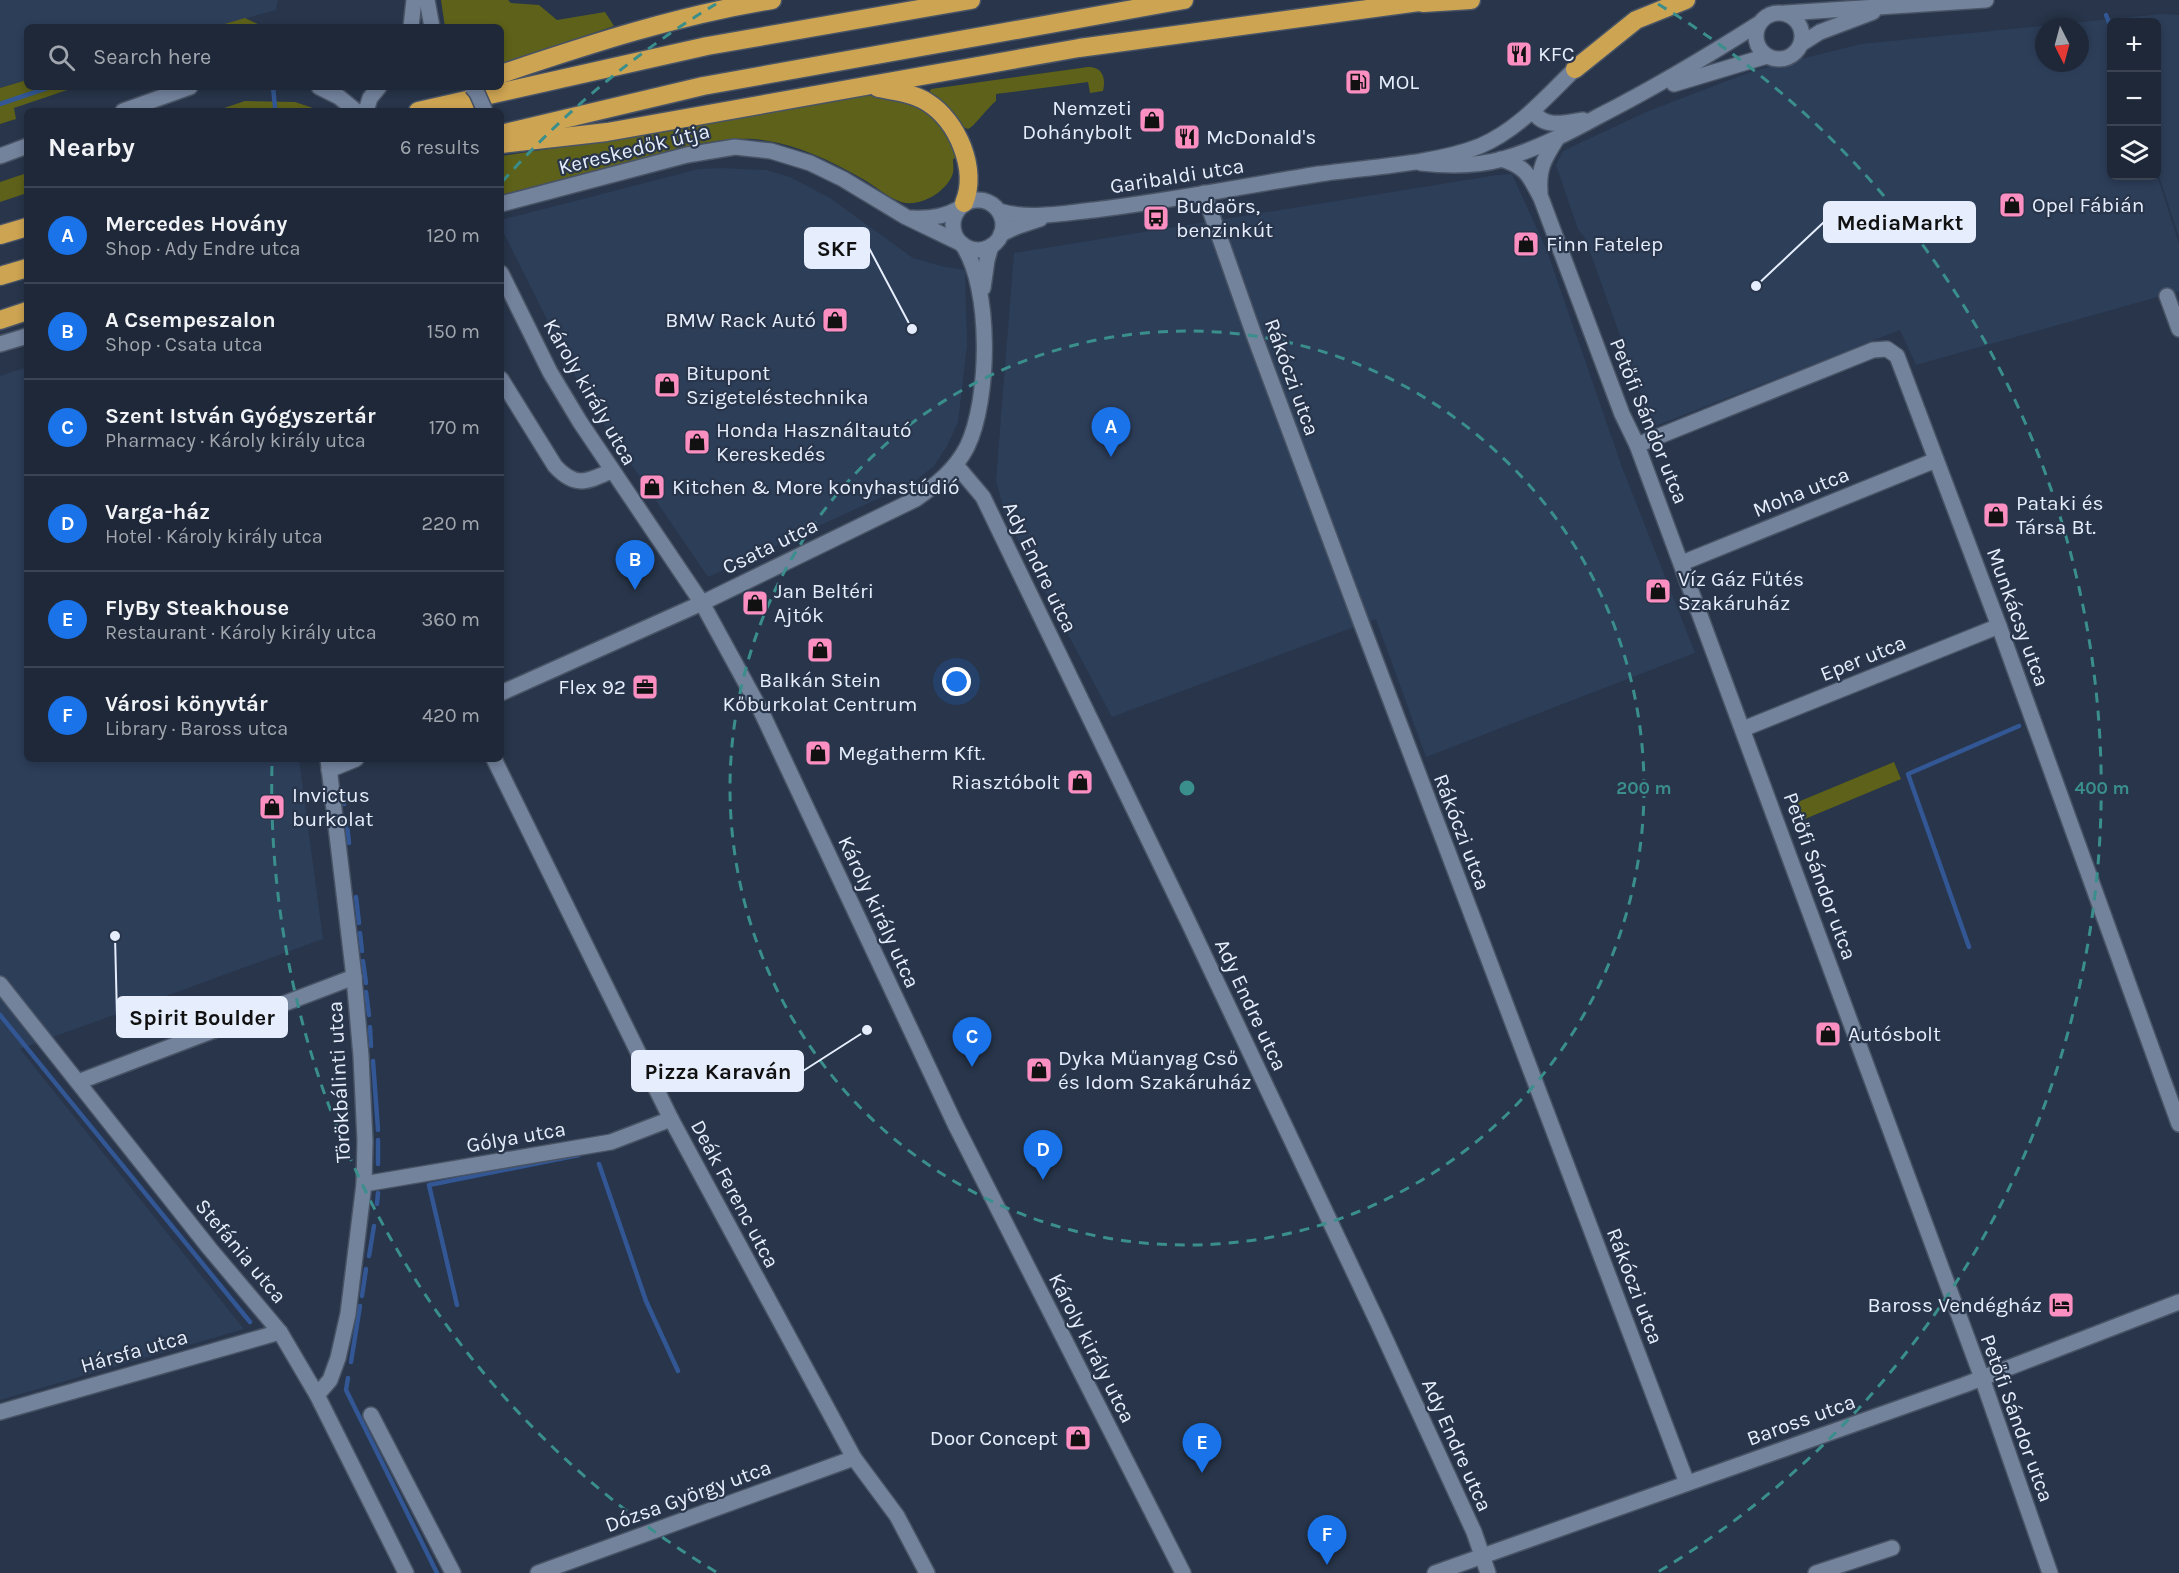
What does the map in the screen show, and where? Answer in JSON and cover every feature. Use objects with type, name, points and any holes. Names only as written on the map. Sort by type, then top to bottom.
[{"type":"highway","points":[[504,73],[575,49],[662,24],[748,2],[772,0]]},
{"type":"highway","points":[[429,108],[707,46],[971,0]]},
{"type":"highway","points":[[504,133],[703,86],[1184,0]]},
{"type":"highway","points":[[504,144],[607,132],[1079,48],[1434,0]]},
{"type":"highway","points":[[1409,4],[1471,0]]},
{"type":"highway","points":[[1575,69],[1636,20],[1686,0]]},
{"type":"highway","points":[[864,85],[906,93],[926,101],[939,112],[953,130],[966,157],[970,182],[969,192],[961,206]]},
{"type":"highway","points":[[443,104],[469,90]]},
{"type":"highway","points":[[0,236],[24,227]]},
{"type":"highway","points":[[0,276],[24,269]]},
{"type":"highway","points":[[0,320],[24,312]]},
{"type":"street","points":[[411,24],[414,0]]},
{"type":"street","points":[[427,0],[431,24]]},
{"type":"street","points":[[1887,6],[1820,32],[1785,58],[1774,59],[1767,56],[1758,48],[1756,42],[1758,24],[1767,15],[1779,12],[1986,0]]},
{"type":"street","points":[[1785,13],[1800,25],[1801,44]]},
{"type":"street","name":"Garibaldi utca","points":[[1635,99],[1758,24]]},
{"type":"street","name":"Garibaldi utca","points":[[1410,162],[1437,165],[1502,159],[1556,140],[1635,99],[1690,78],[1767,56]]},
{"type":"street","name":"Garibaldi utca","points":[[999,211],[1013,214],[1057,214],[1410,162],[1450,154],[1480,146],[1507,132],[1533,111],[1575,69]]},
{"type":"street","points":[[131,108],[182,90]]},
{"type":"street","points":[[325,90],[339,97],[352,108]]},
{"type":"street","points":[[367,108],[370,98],[377,90]]},
{"type":"street","points":[[476,90],[484,108]]},
{"type":"street","name":"Garibaldi utca","points":[[1533,111],[1537,118],[1554,124],[1598,117]]},
{"type":"street","name":"Petőfi Sándor utca","points":[[1540,198],[1539,177],[1542,163],[1556,140]]},
{"type":"street","points":[[0,156],[24,147]]},
{"type":"street","name":"Kereskedők útja","points":[[504,203],[687,155],[735,147],[771,151],[810,163],[843,179],[906,217],[962,244]]},
{"type":"street","name":"Petőfi Sándor utca","points":[[1502,159],[1524,169],[1540,198],[1622,414],[1637,445],[1982,1378],[2050,1573]]},
{"type":"street","name":"Rákóczi utca","points":[[1204,193],[1254,335],[1366,636],[1687,1483]]},
{"type":"street","points":[[979,199],[994,205],[999,211],[1003,226],[1001,234],[992,246],[976,250],[962,244],[953,231],[954,215],[961,206],[979,199]]},
{"type":"street","name":"Kereskedők útja","points":[[906,217],[936,218],[950,214],[961,206]]},
{"type":"street","name":"Garibaldi utca","points":[[1001,234],[1057,214]]},
{"type":"street","name":"Csata utca","points":[[962,244],[970,256],[981,297]]},
{"type":"street","name":"Csata utca","points":[[504,692],[702,603],[916,499],[940,482],[956,465],[967,446],[980,403],[983,358],[981,297],[987,260],[992,246]]},
{"type":"street","name":"Károly király utca","points":[[504,281],[550,372],[611,471],[702,603],[761,711],[955,1124],[1183,1573]]},
{"type":"street","points":[[2167,296],[2179,329]]},
{"type":"street","points":[[0,344],[24,337]]},
{"type":"street","name":"Munkácsy utca","points":[[1637,445],[1873,350],[1887,349],[1897,356],[2000,626],[2179,1124]]},
{"type":"street","points":[[504,384],[555,466],[563,475],[570,480],[582,482],[611,471]]},
{"type":"street","name":"Moha utca","points":[[1682,563],[1936,460]]},
{"type":"street","name":"Ady Endre utca","points":[[956,465],[983,497],[1186,917],[1378,1323],[1474,1532],[1488,1573]]},
{"type":"street","name":"Eper utca","points":[[1743,729],[2000,626]]},
{"type":"street","name":"Deák Ferenc utca","points":[[495,762],[671,1119],[854,1458],[897,1516],[927,1573]]},
{"type":"street","name":"Törökbálinti utca","points":[[317,1395],[330,1380],[338,1358],[351,1292],[364,1184],[364,1097],[354,977],[328,765]]},
{"type":"street","points":[[78,1082],[354,977]]},
{"type":"street","name":"Stefánia utca","points":[[0,984],[210,1249],[280,1332],[317,1395],[406,1573]]},
{"type":"street","name":"Gólya utca","points":[[364,1184],[611,1142],[671,1119]]},
{"type":"street","name":"Baross utca","points":[[1435,1573],[1982,1378],[2179,1302]]},
{"type":"street","name":"Hársfa utca","points":[[0,1412],[280,1332]]},
{"type":"street","points":[[371,1415],[453,1573]]},
{"type":"street","name":"Dózsa György utca","points":[[538,1573],[854,1458]]},
{"type":"street","points":[[1816,1573],[1892,1548]]},
{"type":"shaded area","points":[[0,0],[278,0],[276,10],[225,24],[24,24],[24,81],[0,88]]},
{"type":"shaded area","points":[[441,0],[508,0],[511,3],[539,5],[557,20],[605,12],[614,26],[504,63],[504,24],[445,24]]},
{"type":"shaded area","points":[[2162,14],[2179,15],[2179,237],[2160,180],[2161,18],[2122,18]]},
{"type":"shaded area","points":[[245,18],[258,24],[224,24]]},
{"type":"shaded area","points":[[2107,19],[2107,180],[2159,180],[2179,244],[2179,291],[1916,365],[1900,330],[1653,427],[1585,238],[1578,229],[1556,165],[1563,151],[1646,112],[1753,71],[1861,44],[2035,27],[2035,72],[2089,72],[2089,21]]},
{"type":"shaded area","points":[[1088,67],[1097,69],[1102,74],[1103,91],[1090,93],[1088,82],[996,94],[996,101],[968,129],[963,127],[945,104],[929,93],[931,89]]},
{"type":"shaded area","points":[[24,81],[24,90],[67,90],[14,108],[16,119],[0,124],[0,88]]},
{"type":"shaded area","points":[[864,96],[885,97],[916,104],[925,109],[940,124],[959,157],[953,159],[953,173],[945,186],[939,192],[916,203],[901,202],[848,171],[809,152],[782,144],[746,139],[698,144],[504,194],[504,156],[622,138]]},
{"type":"shaded area","points":[[245,101],[295,102],[313,108],[224,108]]},
{"type":"shaded area","points":[[699,169],[766,170],[790,177],[830,198],[913,258],[965,270],[967,345],[958,422],[947,446],[934,466],[914,482],[708,577],[586,398],[504,233],[504,219]]},
{"type":"shaded area","points":[[24,174],[24,194],[0,202],[0,182]]},
{"type":"shaded area","points":[[1512,174],[1547,251],[1622,467],[1695,653],[1426,757],[1376,619],[1112,717],[1006,518],[996,480],[1014,253]]},
{"type":"shaded area","points":[[24,368],[24,762],[299,762],[323,939],[20,1049],[244,1329],[0,1400],[0,376]]},
{"type":"shaded area","points":[[1894,762],[1901,779],[1800,821],[1793,804]]},
{"type":"waterway","points":[[0,104],[41,90]]},
{"type":"waterway","points":[[273,90],[275,107]]},
{"type":"waterway","points":[[1969,947],[1908,774],[2019,726]]},
{"type":"waterway","points":[[342,790],[344,804]]},
{"type":"waterway","points":[[347,825],[349,843]]},
{"type":"waterway","points":[[356,897],[359,923]]},
{"type":"waterway","points":[[360,933],[362,951]]},
{"type":"waterway","points":[[363,961],[366,983]]},
{"type":"waterway","points":[[366,992],[369,1015]]},
{"type":"waterway","points":[[0,1015],[250,1322]]},
{"type":"waterway","points":[[370,1027],[371,1046]]},
{"type":"waterway","points":[[373,1061],[378,1130]]},
{"type":"waterway","points":[[378,1140],[378,1164]]},
{"type":"waterway","points":[[457,1305],[429,1185],[579,1155]]},
{"type":"waterway","points":[[599,1164],[646,1301],[678,1371]]},
{"type":"waterway","points":[[377,1204],[378,1193]]},
{"type":"waterway","points":[[369,1256],[374,1226]]},
{"type":"waterway","points":[[362,1296],[366,1269]]},
{"type":"waterway","points":[[351,1362],[360,1306]]},
{"type":"waterway","points":[[348,1378],[346,1390],[437,1573]]},
{"type":"place","name":"KFC","points":[[1519,54]]},
{"type":"place","name":"MOL","points":[[1358,82]]},
{"type":"place","name":"Nemzeti Dohánybolt","points":[[1152,120]]},
{"type":"place","name":"McDonald's","points":[[1187,137]]},
{"type":"place","name":"Opel Fábián","points":[[2012,205]]},
{"type":"place","name":"Budaörs, benzinkút","points":[[1156,218]]},
{"type":"place","name":"Finn Fatelep","points":[[1526,244]]},
{"type":"place","name":"MediaMarkt","points":[[1756,286]]},
{"type":"place","name":"BMW Rack Autó","points":[[835,320]]},
{"type":"place","name":"SKF","points":[[912,329]]},
{"type":"place","name":"Bitupont Szigeteléstechnika","points":[[667,385]]},
{"type":"place","name":"Honda Használtautó Kereskedés","points":[[697,442]]},
{"type":"place","name":"Mercedes Hovány","points":[[1111,457]]},
{"type":"place","name":"Kitchen & More konyhastúdió","points":[[652,487]]},
{"type":"place","name":"Pataki és Társa Bt.","points":[[1996,515]]},
{"type":"place","name":"A Csempeszalon","points":[[635,590]]},
{"type":"place","name":"Víz Gáz Fűtés Szakáruház","points":[[1658,591]]},
{"type":"place","name":"Jan Beltéri Ajtók","points":[[755,603]]},
{"type":"place","name":"Balkán Stein Kőburkolat Centrum","points":[[820,650]]},
{"type":"place","name":"Flex 92","points":[[645,687]]},
{"type":"place","name":"Megatherm Kft.","points":[[818,753]]},
{"type":"place","name":"Riasztóbolt","points":[[1080,782]]},
{"type":"place","name":"Invictus burkolat","points":[[272,807]]},
{"type":"place","name":"Spirit Boulder","points":[[115,936]]},
{"type":"place","name":"Pizza Karaván","points":[[867,1030]]},
{"type":"place","name":"Autósbolt","points":[[1828,1034]]},
{"type":"place","name":"Szent István Gyógyszertár","points":[[972,1067]]},
{"type":"place","name":"Dyka Műanyag Cső és Idom Szakáruház","points":[[1039,1070]]},
{"type":"place","name":"Varga-ház","points":[[1043,1180]]},
{"type":"place","name":"Baross Vendégház","points":[[2061,1305]]},
{"type":"place","name":"Door Concept","points":[[1078,1438]]},
{"type":"place","name":"FlyBy Steakhouse","points":[[1202,1473]]},
{"type":"place","name":"Városi könyvtár","points":[[1327,1565]]}]
